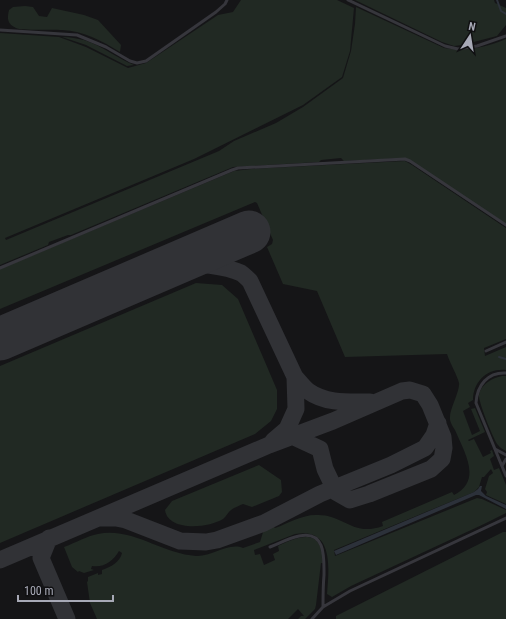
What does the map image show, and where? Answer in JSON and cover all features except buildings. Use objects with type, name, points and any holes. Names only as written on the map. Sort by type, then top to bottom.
[{"type":"lane","points":[[0,30],[77,35],[106,46],[130,61],[137,63],[146,60],[216,12],[225,4],[227,0]]},
{"type":"lane","points":[[348,0],[445,46],[458,49],[477,46],[506,36]]},
{"type":"lane","points":[[0,268],[177,192],[238,168],[405,160],[410,161],[506,225]]},
{"type":"lane","points":[[486,351],[506,342]]},
{"type":"lane","points":[[506,373],[495,374],[483,382],[477,394],[476,403],[506,476]]},
{"type":"lane","points":[[495,448],[506,455]]},
{"type":"lane","points":[[502,466],[506,459]]},
{"type":"lane","points":[[314,618],[323,607],[350,591],[506,518]]},
{"type":"lane","points":[[270,548],[301,535],[312,536],[320,542],[324,554],[325,564],[323,607]]},
{"type":"shaded area","points":[[241,0],[337,0],[354,8],[350,51],[342,77],[303,105],[194,159],[5,238],[6,240],[219,151],[234,141],[276,123],[303,107],[343,78],[351,51],[356,7],[444,48],[476,48],[506,39],[506,224],[406,158],[344,161],[341,158],[321,160],[319,162],[233,167],[71,235],[49,242],[48,245],[0,265],[0,33],[59,37],[86,47],[128,68],[146,63],[218,15],[233,12]]},
{"type":"shaded area","points":[[355,0],[494,0],[495,3],[506,8],[506,25],[497,36],[454,46],[442,42]]},
{"type":"shaded area","points":[[13,7],[33,7],[39,16],[47,17],[52,8],[84,15],[98,20],[121,45],[120,52],[100,40],[78,32],[16,28],[9,23],[9,10]]},
{"type":"shaded area","points":[[62,37],[84,40],[92,43],[134,65],[127,66],[86,45]]},
{"type":"shaded area","points":[[405,161],[506,228],[506,339],[484,348],[485,356],[506,347],[506,370],[493,371],[482,378],[475,387],[473,400],[468,403],[470,407],[463,411],[472,435],[480,431],[471,409],[475,408],[485,432],[468,440],[474,439],[483,457],[491,453],[490,451],[492,450],[494,456],[490,459],[494,470],[499,468],[506,485],[506,504],[486,495],[487,492],[485,489],[489,476],[493,473],[491,469],[484,477],[482,477],[479,487],[474,492],[334,550],[335,556],[477,498],[506,510],[506,513],[351,586],[332,597],[327,594],[328,562],[326,552],[323,543],[317,537],[308,534],[295,534],[254,550],[255,555],[260,554],[264,565],[275,560],[273,554],[279,551],[278,546],[286,542],[302,537],[308,537],[314,539],[319,544],[322,552],[323,563],[321,563],[316,605],[315,609],[305,619],[298,619],[301,616],[304,616],[298,609],[288,619],[97,619],[90,603],[87,582],[88,577],[98,573],[98,575],[102,574],[102,570],[115,564],[122,553],[119,551],[111,561],[104,565],[92,566],[91,569],[94,570],[84,573],[78,572],[72,567],[64,547],[90,536],[111,533],[123,534],[171,551],[202,556],[226,548],[243,548],[260,542],[264,529],[273,526],[275,528],[307,516],[327,516],[356,527],[373,529],[383,526],[382,522],[452,492],[454,495],[463,489],[468,482],[469,474],[469,465],[466,456],[450,420],[451,410],[458,391],[459,383],[447,354],[345,357],[317,291],[283,284],[267,247],[272,244],[273,240],[257,203],[255,202],[0,309],[0,269],[234,171]]},
{"type":"shaded area","points":[[196,283],[222,285],[238,299],[277,390],[277,409],[271,421],[255,434],[0,543],[0,366]]},
{"type":"shaded area","points":[[506,376],[506,451],[496,442],[479,399],[480,391],[488,382],[494,378]]},
{"type":"shaded area","points":[[259,465],[281,480],[282,492],[279,496],[252,507],[243,504],[231,510],[223,519],[217,522],[199,526],[181,525],[173,522],[168,517],[165,510],[172,501]]},
{"type":"shaded area","points":[[482,486],[481,491],[486,496],[506,505],[506,509],[479,495],[476,495],[336,555],[334,551],[474,492]]},
{"type":"shaded area","points":[[503,532],[506,532],[506,619],[336,619],[336,616]]},
{"type":"waterway","points":[[497,0],[501,11],[506,14]]},
{"type":"waterway","points":[[499,357],[506,359]]},
{"type":"taxiway","points":[[178,263],[201,264],[227,268],[241,273],[250,281],[295,377],[296,409],[287,429],[273,441]]},
{"type":"taxiway","points":[[295,377],[304,388],[322,398],[338,401],[370,402]]},
{"type":"taxiway","points":[[0,560],[269,445],[333,421],[402,391],[410,390],[423,394],[430,405],[443,437],[444,448],[442,459],[431,469],[350,500],[336,492],[325,469],[320,449],[292,436]]},
{"type":"taxiway","points":[[100,518],[116,518],[126,520],[180,541],[206,542],[217,540],[264,523],[320,494],[391,465],[425,448],[434,435],[438,423]]},
{"type":"taxiway","points":[[49,538],[41,558],[67,619]]},
{"type":"runway","points":[[0,339],[249,232]]}]
